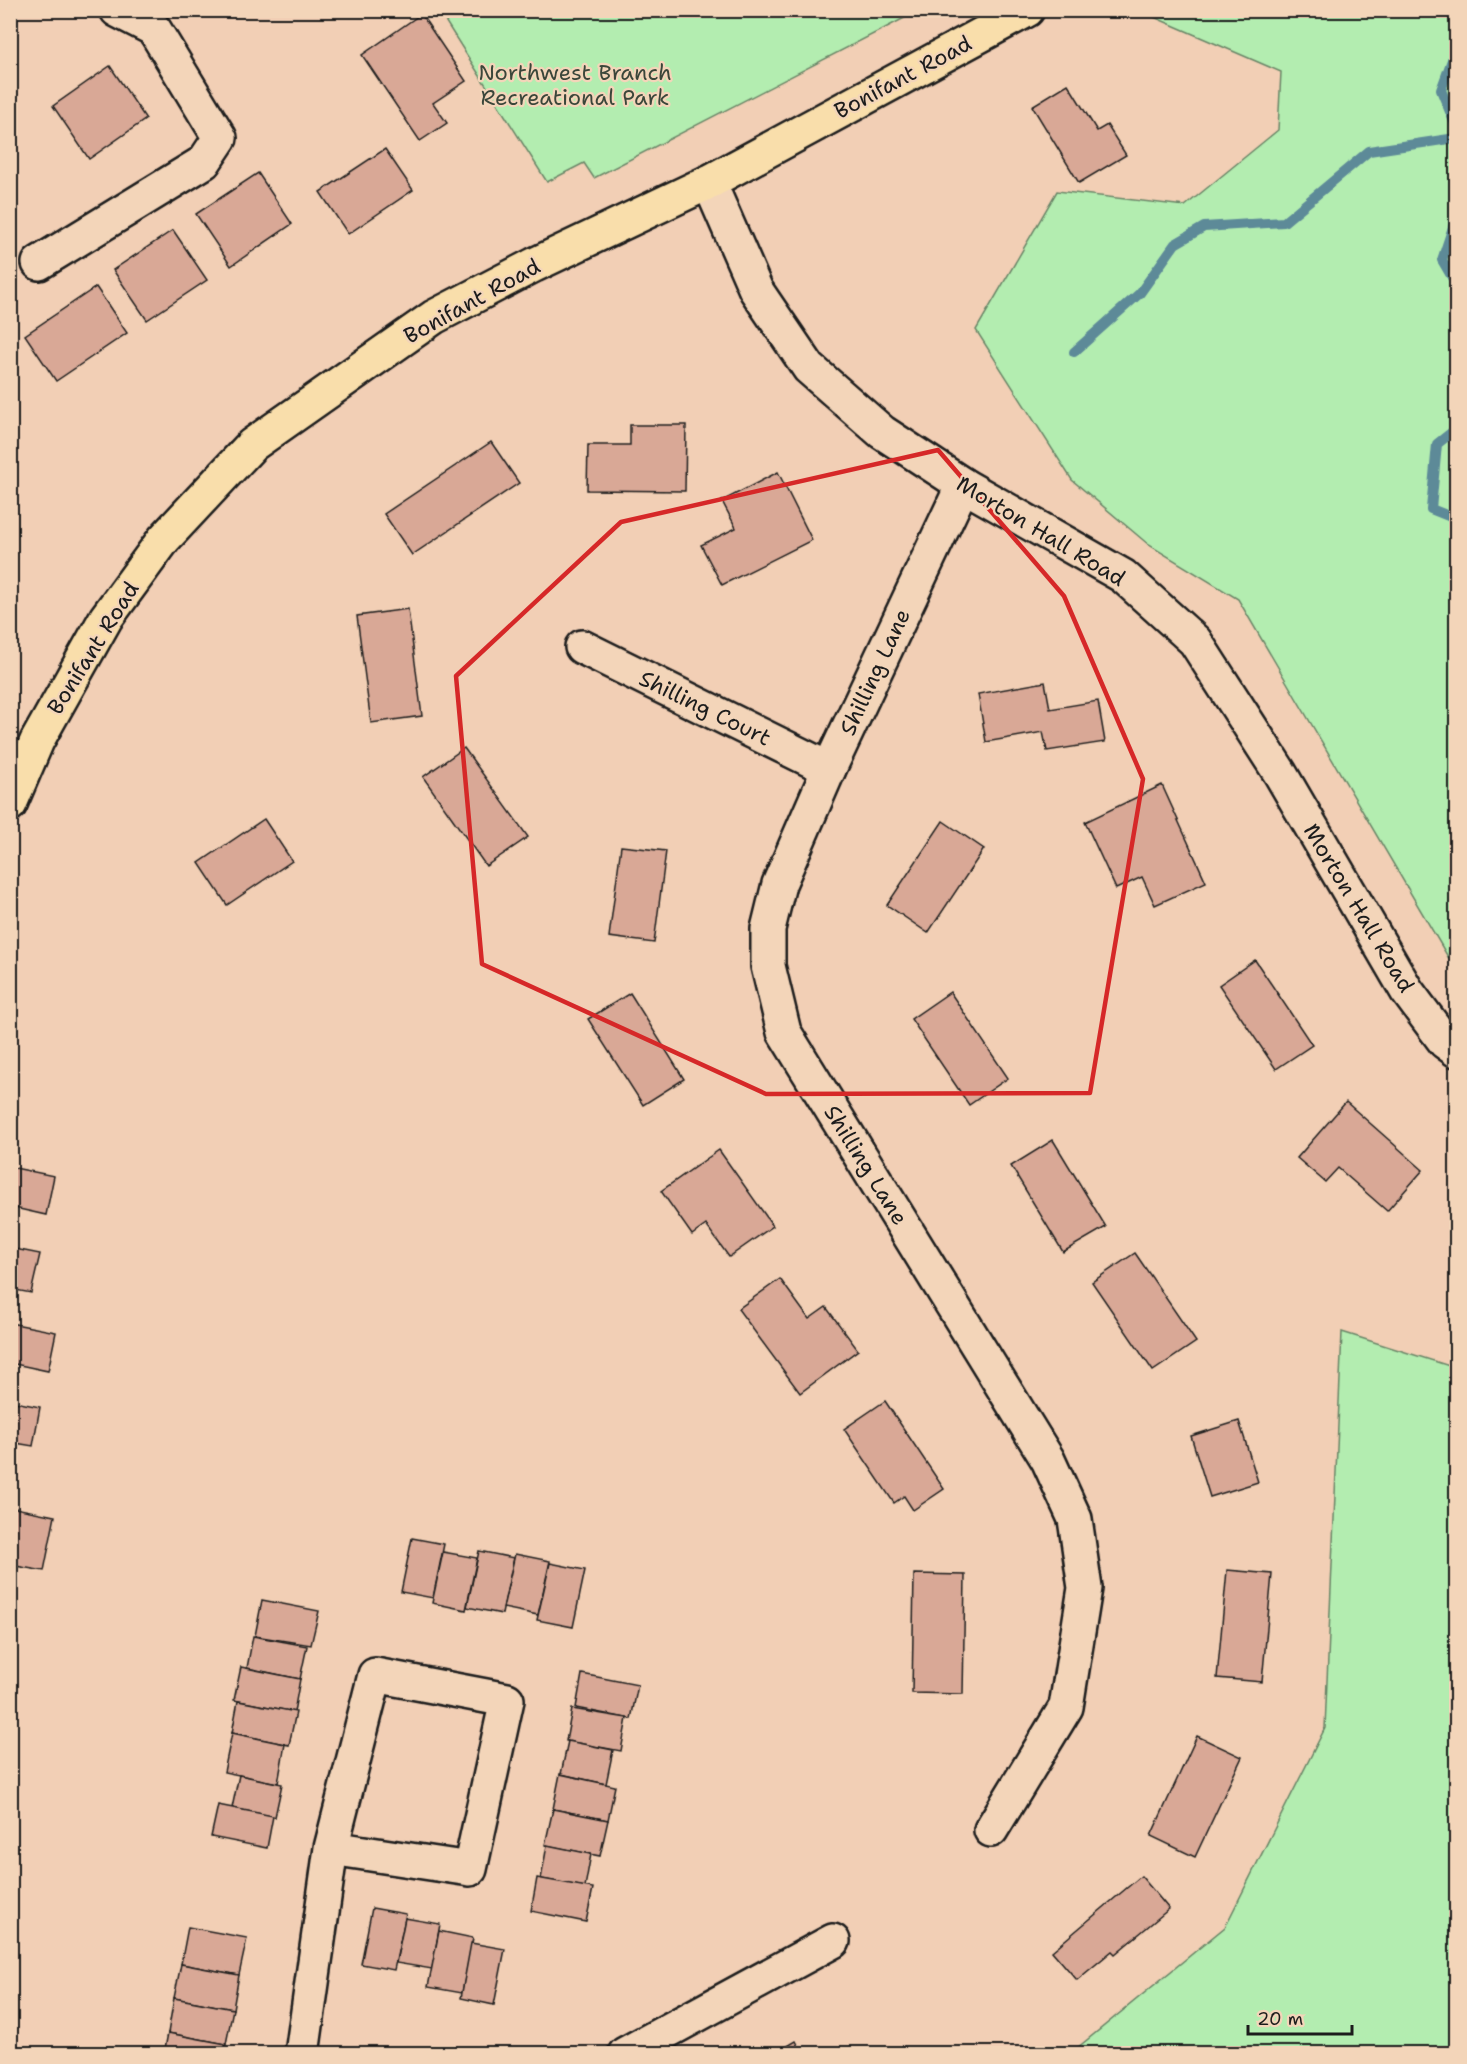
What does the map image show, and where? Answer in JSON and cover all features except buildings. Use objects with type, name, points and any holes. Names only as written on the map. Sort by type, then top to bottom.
[{"type":"main road","name":"Bonifant Road","points":[[10,804],[37,741],[106,618],[164,539],[252,445],[434,317],[529,268],[709,182],[1027,10]]},
{"type":"street","points":[[39,263],[204,162],[220,138],[154,29],[117,10]]},
{"type":"street","name":"Morton Hall Road","points":[[709,182],[756,290],[809,368],[882,432],[963,485],[1123,576],[1195,641],[1280,773],[1407,992],[1445,1042],[1456,1050]]},
{"type":"street","name":"Shilling Lane","points":[[963,485],[829,769],[779,884],[768,929],[768,966],[784,1032],[1048,1460],[1075,1519],[1085,1588],[1066,1707],[991,1830]]},
{"type":"street","name":"Shilling Court","points":[[582,647],[829,769]]},
{"type":"street","points":[[302,2054],[331,1848],[375,1675],[507,1700],[470,1869],[331,1848]]},
{"type":"street","points":[[625,2054],[832,1941]]},
{"type":"highlighted area","points":[[938,450],[1064,596],[1143,779],[1090,1093],[766,1094],[482,964],[456,676],[621,522]]},
{"type":"green space","name":"Northwest Branch Recreational Park","points":[[439,11],[918,11],[594,178],[584,163],[547,182]]},
{"type":"green space","points":[[1140,11],[1456,11],[1456,963],[1448,957],[1238,599],[1149,545],[1072,480],[976,330],[1057,191],[1185,206],[1278,130],[1281,72]]},
{"type":"green space","points":[[1342,1332],[1456,1368],[1456,2053],[1071,2053],[1225,1927],[1325,1728]]},
{"type":"waterway","points":[[1456,49],[1441,90],[1456,126]]},
{"type":"waterway","points":[[1074,352],[1140,293],[1175,244],[1204,227],[1284,222],[1369,151],[1456,138]]},
{"type":"waterway","points":[[1456,218],[1442,260],[1456,284]]},
{"type":"waterway","points":[[1456,429],[1437,444],[1431,509],[1456,519]]}]
